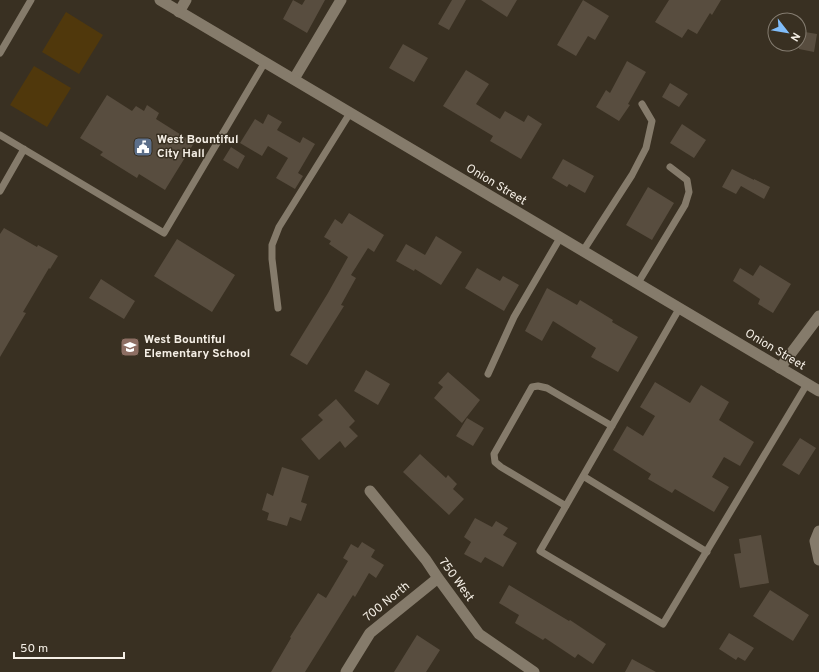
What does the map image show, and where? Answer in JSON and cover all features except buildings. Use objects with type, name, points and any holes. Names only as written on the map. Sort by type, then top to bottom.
[{"type":"street","name":"Onion Street","points":[[160,0],[819,391]]},
{"type":"street","points":[[179,12],[186,0]]},
{"type":"street","points":[[294,79],[341,0]]},
{"type":"street","points":[[780,368],[819,316]]},
{"type":"street","name":"750 West","points":[[370,491],[426,560],[479,634],[534,672]]},
{"type":"street","points":[[819,531],[815,541],[819,560]]},
{"type":"street","name":"700 North","points":[[346,672],[370,633],[438,578]]},
{"type":"lane","points":[[0,53],[31,0]]},
{"type":"lane","points":[[0,135],[164,233],[265,62]]},
{"type":"lane","points":[[583,251],[632,175],[646,148],[652,121],[642,104]]},
{"type":"lane","points":[[278,308],[272,259],[272,245],[279,227],[350,113]]},
{"type":"lane","points":[[0,191],[24,149]]},
{"type":"lane","points":[[638,284],[685,205],[689,192],[687,180],[670,167]]},
{"type":"lane","points":[[488,374],[514,318],[560,238]]},
{"type":"lane","points":[[679,308],[540,551],[663,624],[807,384]]},
{"type":"lane","points":[[566,506],[495,462],[494,454],[532,387],[538,386],[547,388],[612,426]]},
{"type":"lane","points":[[583,476],[707,552]]},
{"type":"shaded area","points":[[66,12],[103,35],[79,74],[42,52]]},
{"type":"shaded area","points":[[34,66],[71,88],[47,127],[10,105]]},
{"type":"place","name":"West Bountiful City Hall","points":[[143,147]]},
{"type":"place","name":"West Bountiful Elementary School","points":[[130,347]]}]
